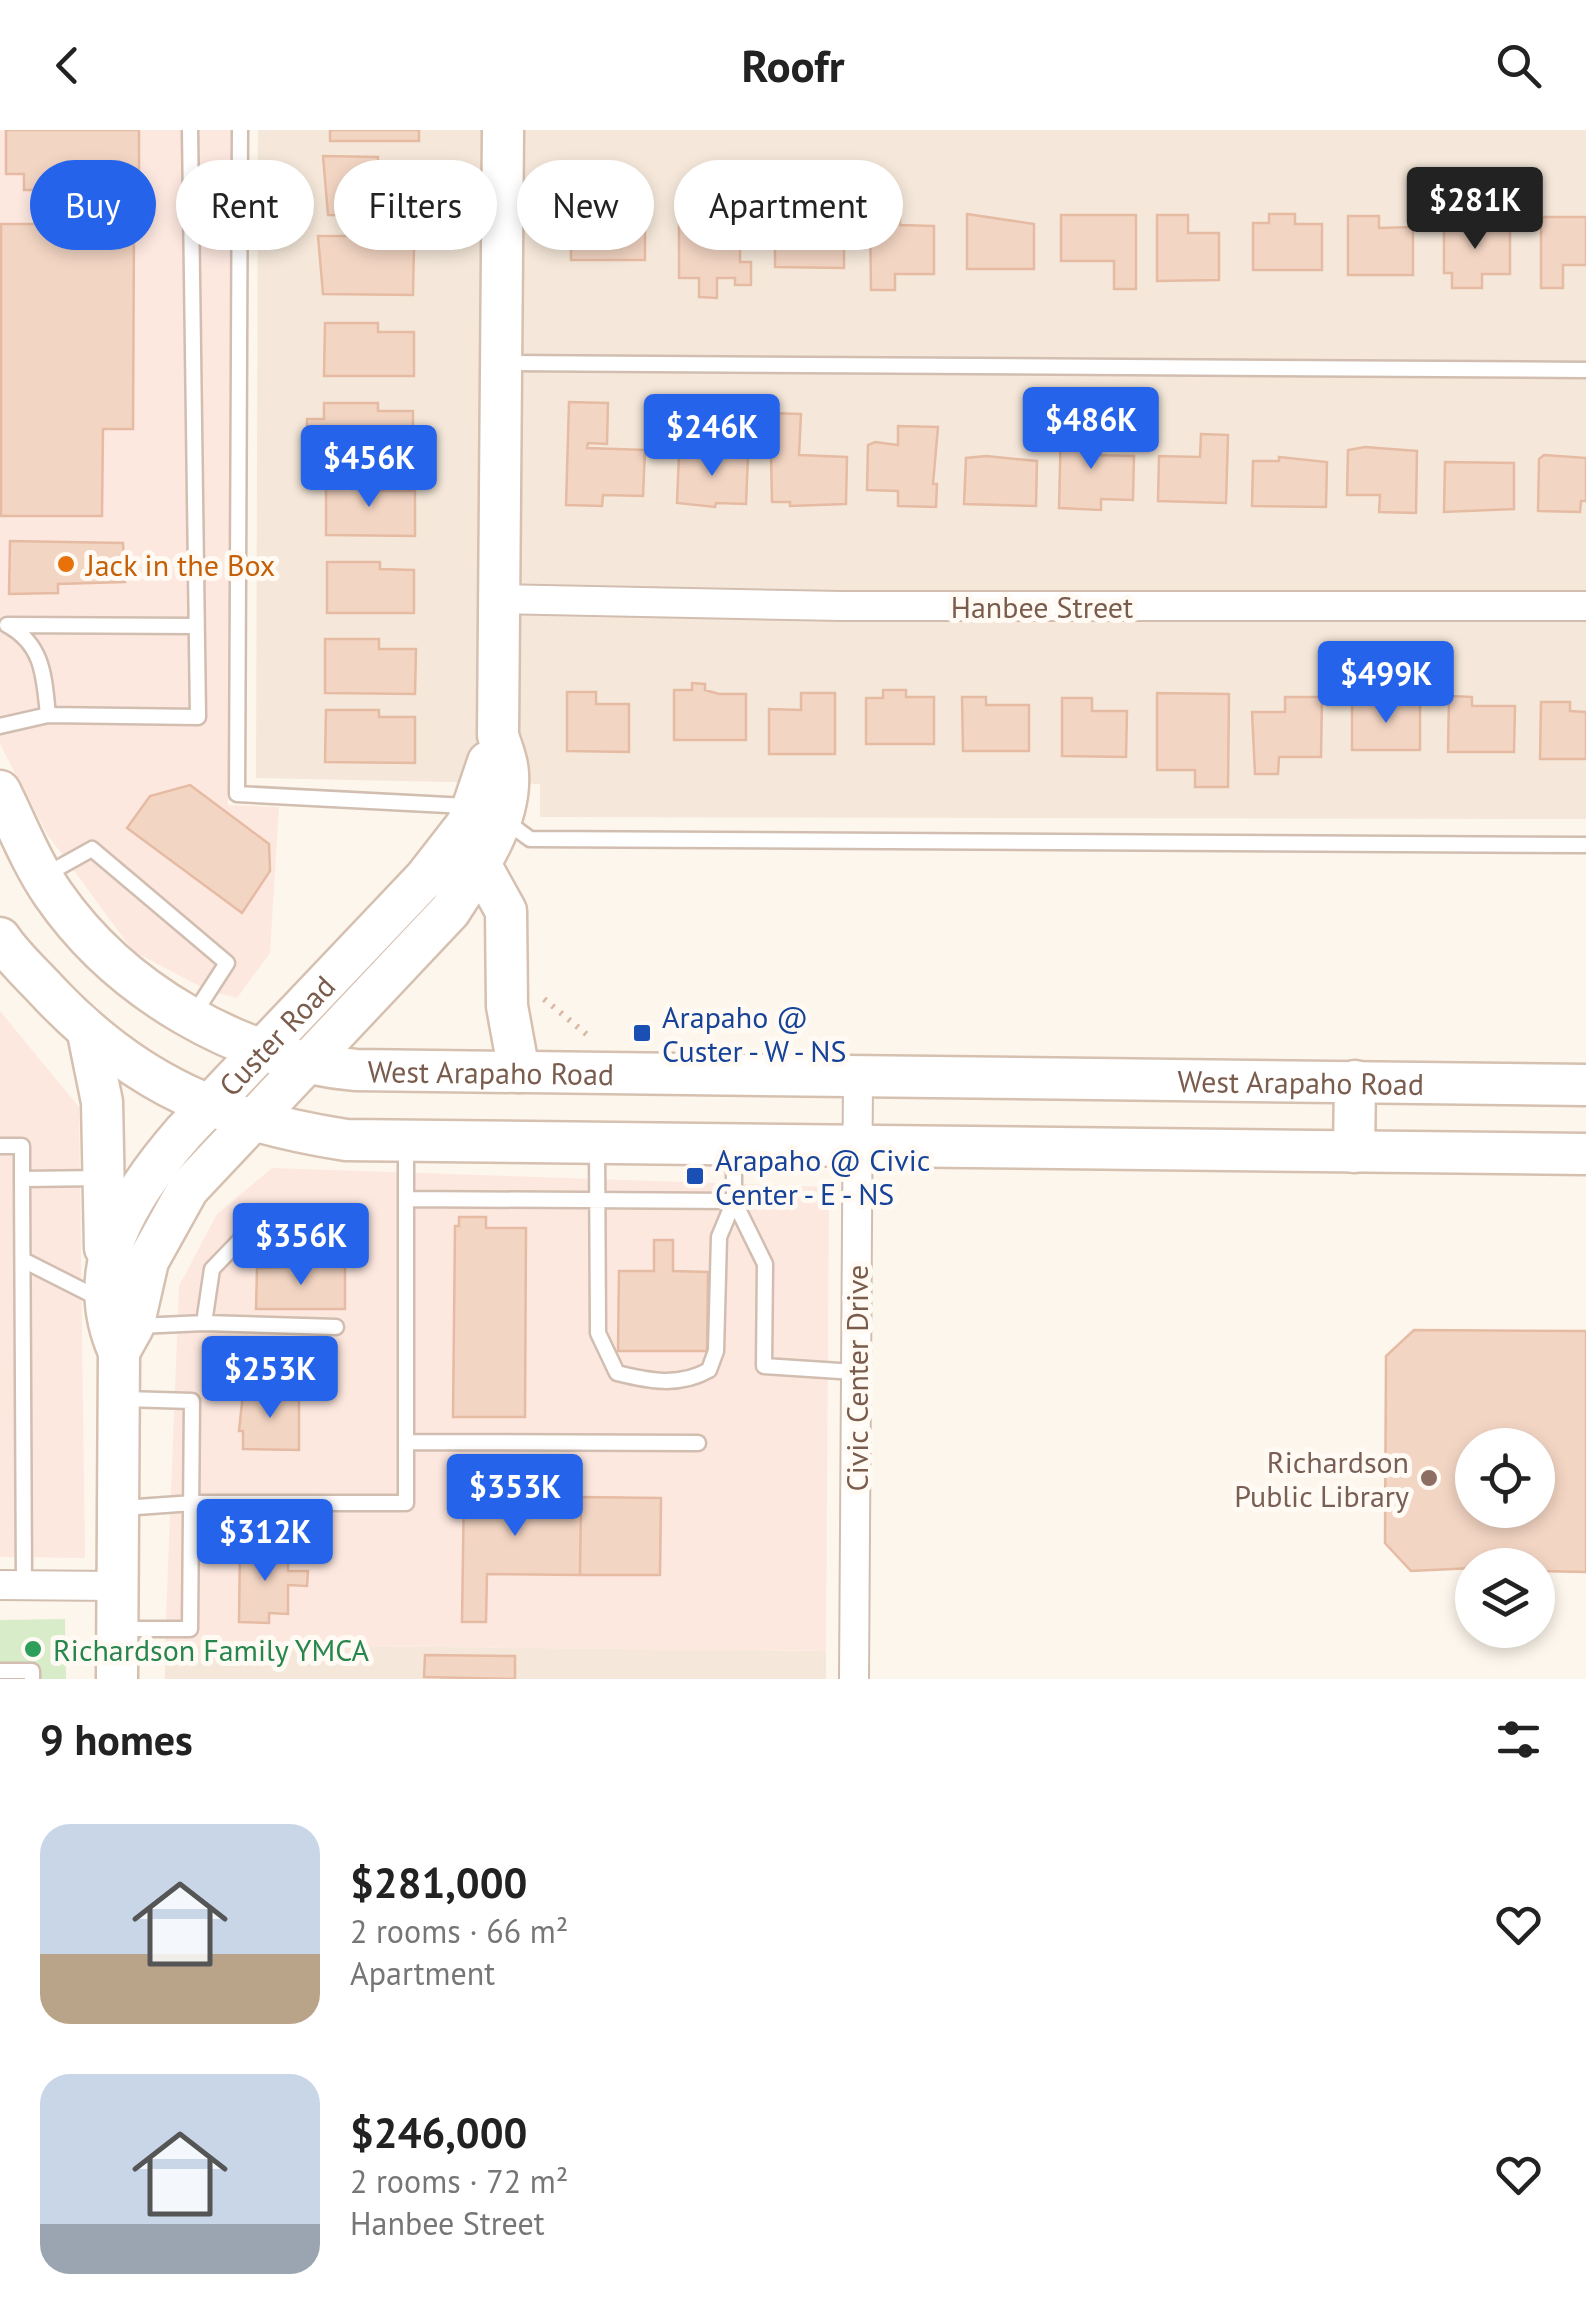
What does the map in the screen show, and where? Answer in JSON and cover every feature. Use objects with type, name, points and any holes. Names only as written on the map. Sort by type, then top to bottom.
[{"type":"main road","name":"Custer Road","points":[[117,1679],[116,1313],[122,1220],[149,1172],[488,812],[508,774],[498,735],[503,130]]},
{"type":"main road","name":"West Arapaho Road","points":[[0,791],[42,876],[110,960],[190,1018],[262,1050],[307,1063],[356,1070],[1586,1084]]},
{"type":"main road","name":"Custer Road","points":[[116,1313],[137,1292],[166,1222],[188,1189],[450,911],[480,864],[488,812]]},
{"type":"main road","points":[[480,864],[506,911],[506,1006],[519,1072]]},
{"type":"main road","points":[[0,938],[88,1033],[174,1092],[252,1122],[346,1140],[406,1144],[1586,1154]]},
{"type":"main road","points":[[88,1033],[102,1102],[102,1178],[116,1313]]},
{"type":"main road","points":[[1354,1152],[1355,1082]]},
{"type":"street","name":"Hanbee Street","points":[[499,600],[841,606],[1586,606]]},
{"type":"street","name":"Civic Center Drive","points":[[854,1679],[858,1078]]},
{"type":"street","points":[[12,1586],[117,1586]]},
{"type":"lane","points":[[0,726],[48,715],[198,716],[190,130]]},
{"type":"lane","points":[[240,130],[237,794],[425,800],[488,812],[530,838],[1586,845]]},
{"type":"lane","points":[[501,364],[1586,370]]},
{"type":"lane","points":[[3,622],[196,626]]},
{"type":"lane","points":[[3,622],[35,647],[43,666],[48,715]]},
{"type":"lane","points":[[42,876],[92,849],[227,963],[190,1018]]},
{"type":"lane","points":[[117,1508],[192,1503],[406,1502],[406,1144]]},
{"type":"lane","points":[[597,1144],[598,1334],[617,1373],[644,1380],[689,1381],[708,1370],[716,1351],[720,1237],[734,1201],[734,1145]]},
{"type":"lane","points":[[0,1146],[22,1146],[12,1586]]},
{"type":"lane","points":[[22,1180],[102,1178]]},
{"type":"lane","points":[[406,1199],[734,1201]]},
{"type":"lane","points":[[734,1201],[764,1264],[764,1366],[855,1372]]},
{"type":"lane","points":[[204,1323],[212,1269],[241,1239],[344,1243]]},
{"type":"lane","points":[[22,1260],[116,1313],[204,1323],[336,1326]]},
{"type":"lane","points":[[117,1629],[190,1629],[192,1503],[192,1401],[118,1399]]},
{"type":"lane","points":[[407,1442],[698,1443]]},
{"type":"lane","points":[[0,1671],[32,1671],[32,1679]]},
{"type":"path","points":[[542,991],[544,1002],[597,1043],[582,1043]]},
{"type":"shaded area","points":[[0,130],[231,130],[231,160],[176,160],[176,250],[230,250],[228,805],[279,807],[270,953],[237,998],[207,990],[133,951],[47,834],[0,744]]},
{"type":"shaded area","points":[[258,130],[1586,130],[1586,819],[540,817],[540,784],[256,778],[258,250],[314,250],[314,160],[258,160]]},
{"type":"shaded area","points":[[0,1011],[79,1107],[85,1558],[0,1557]]},
{"type":"shaded area","points":[[272,1168],[829,1187],[826,1651],[165,1644],[179,1286],[217,1214]]},
{"type":"shaded area","points":[[165,1644],[826,1651],[826,1679],[165,1679]]},
{"type":"green space","name":"Richardson Family YMCA","points":[[65,1619],[66,1679],[0,1679],[0,1620]]},
{"type":"building","points":[[6,130],[139,130],[139,160],[30,160],[30,190],[24,190],[24,174],[6,174]]},
{"type":"building","points":[[330,130],[419,130],[419,141],[330,141]]},
{"type":"building","points":[[323,156],[378,157],[334,160],[334,215],[328,215]]},
{"type":"building","points":[[967,214],[1034,224],[1034,269],[967,269]]},
{"type":"building","points":[[1269,214],[1295,214],[1295,224],[1322,224],[1322,270],[1253,270],[1253,223],[1269,223]]},
{"type":"building","points":[[1061,215],[1136,215],[1136,289],[1114,289],[1114,261],[1061,261]]},
{"type":"building","points":[[1157,215],[1188,215],[1188,233],[1219,233],[1219,280],[1157,281]]},
{"type":"building","points":[[1348,216],[1379,216],[1379,228],[1413,227],[1413,275],[1348,275]]},
{"type":"building","points":[[1541,217],[1586,217],[1586,265],[1563,265],[1563,288],[1541,288]]},
{"type":"building","points":[[1444,219],[1467,219],[1467,225],[1510,225],[1510,274],[1482,274],[1482,288],[1452,288],[1452,273],[1444,273]]},
{"type":"building","points":[[1,224],[30,224],[30,250],[134,250],[133,429],[103,429],[102,516],[1,516]]},
{"type":"building","points":[[903,225],[934,226],[934,274],[895,274],[895,290],[871,290],[870,250],[903,250]]},
{"type":"building","points":[[318,236],[334,236],[334,250],[414,250],[413,295],[323,294]]},
{"type":"building","points":[[571,250],[645,250],[645,260],[571,260]]},
{"type":"building","points":[[679,250],[740,250],[740,262],[751,262],[751,285],[735,285],[735,278],[717,278],[717,298],[699,297],[699,278],[679,278]]},
{"type":"building","points":[[775,250],[844,250],[844,268],[775,267]]},
{"type":"building","points":[[325,323],[378,323],[378,332],[414,332],[414,376],[324,376]]},
{"type":"building","points":[[569,402],[608,403],[607,444],[588,443],[587,448],[645,450],[643,496],[603,495],[602,506],[566,505]]},
{"type":"building","points":[[324,403],[378,403],[378,411],[413,411],[413,455],[307,454],[307,419],[324,419]]},
{"type":"building","points":[[770,413],[801,414],[799,455],[847,457],[846,504],[790,506],[790,502],[772,502]]},
{"type":"building","points":[[1061,424],[1089,424],[1089,455],[1134,456],[1133,500],[1101,499],[1101,510],[1059,508]]},
{"type":"building","points":[[898,426],[938,427],[933,484],[937,484],[936,507],[898,506],[898,491],[867,490],[868,445],[898,445]]},
{"type":"building","points":[[1201,434],[1228,435],[1226,503],[1158,501],[1159,456],[1200,457]]},
{"type":"building","points":[[1365,447],[1417,451],[1416,513],[1379,512],[1380,495],[1347,495],[1348,450]]},
{"type":"building","points":[[703,451],[748,456],[746,504],[716,503],[715,507],[677,503],[679,454],[702,456]]},
{"type":"building","points":[[1544,455],[1586,458],[1586,501],[1581,501],[1580,512],[1538,511],[1539,459]]},
{"type":"building","points":[[1279,457],[1327,462],[1326,507],[1252,506],[1253,461],[1279,461]]},
{"type":"building","points":[[966,458],[1037,461],[1036,506],[964,504]]},
{"type":"building","points":[[1445,462],[1514,463],[1514,509],[1444,512]]},
{"type":"building","points":[[326,482],[378,482],[378,491],[415,491],[415,536],[326,535]]},
{"type":"building","points":[[10,541],[123,543],[125,582],[58,584],[58,593],[9,594]]},
{"type":"building","points":[[327,562],[380,562],[380,569],[414,570],[414,613],[327,613]]},
{"type":"building","points":[[325,639],[379,639],[379,649],[416,649],[415,694],[325,693]]},
{"type":"building","points":[[692,683],[705,684],[705,690],[719,694],[746,694],[746,740],[674,740],[674,690],[692,690]]},
{"type":"building","points":[[883,690],[906,690],[906,697],[934,697],[934,744],[866,744],[866,698],[883,698]]},
{"type":"building","points":[[567,692],[596,692],[596,704],[629,704],[629,752],[567,751]]},
{"type":"building","points":[[801,693],[835,693],[835,754],[769,754],[769,709],[801,710]]},
{"type":"building","points":[[1157,693],[1229,694],[1228,787],[1195,787],[1195,770],[1157,770]]},
{"type":"building","points":[[1449,696],[1472,697],[1472,706],[1515,706],[1514,752],[1448,752]]},
{"type":"building","points":[[962,697],[986,697],[986,705],[1029,705],[1029,751],[963,751]]},
{"type":"building","points":[[1285,697],[1322,697],[1321,757],[1279,757],[1278,774],[1255,774],[1252,712],[1285,712]]},
{"type":"building","points":[[1369,697],[1420,704],[1420,750],[1352,750],[1352,704],[1369,704]]},
{"type":"building","points":[[1062,698],[1092,698],[1092,711],[1127,711],[1126,757],[1062,756]]},
{"type":"building","points":[[1541,702],[1570,702],[1570,711],[1586,712],[1586,759],[1540,759]]},
{"type":"building","points":[[326,710],[379,710],[379,717],[415,717],[415,763],[325,762]]},
{"type":"building","points":[[190,785],[269,844],[270,871],[242,913],[127,828],[150,796]]},
{"type":"building","points":[[459,1217],[486,1217],[486,1228],[526,1228],[525,1417],[453,1417],[455,1226],[459,1226]]},
{"type":"building","points":[[654,1240],[673,1240],[673,1271],[708,1272],[707,1351],[618,1351],[619,1271],[654,1271]]},
{"type":"building","points":[[345,1266],[345,1309],[256,1309],[257,1268]]},
{"type":"building","name":"Richardson Public Library","points":[[1414,1330],[1586,1331],[1586,1572],[1555,1571],[1555,1548],[1455,1548],[1455,1569],[1411,1571],[1385,1543],[1386,1356]]},
{"type":"building","points":[[243,1393],[299,1394],[299,1450],[243,1449],[243,1431],[239,1431]]},
{"type":"building","points":[[464,1486],[548,1488],[552,1504],[581,1504],[580,1575],[487,1574],[486,1622],[462,1622]]},
{"type":"building","points":[[581,1497],[661,1498],[660,1575],[580,1575]]},
{"type":"building","points":[[240,1546],[270,1546],[270,1555],[288,1556],[288,1571],[308,1571],[307,1586],[288,1585],[288,1614],[269,1613],[269,1623],[239,1622]]},
{"type":"building","points":[[425,1655],[515,1656],[515,1679],[424,1677]]},
{"type":"place","name":"Jack in the Box","points":[[66,564]]},
{"type":"place","name":"Arapaho @ Custer - W - NS","points":[[642,1033]]},
{"type":"place","name":"Arapaho @ Civic Center - E - NS","points":[[695,1176]]},
{"type":"place","name":"Richardson Public Library","points":[[1429,1478]]},
{"type":"place","name":"Richardson Family YMCA","points":[[33,1649]]}]
